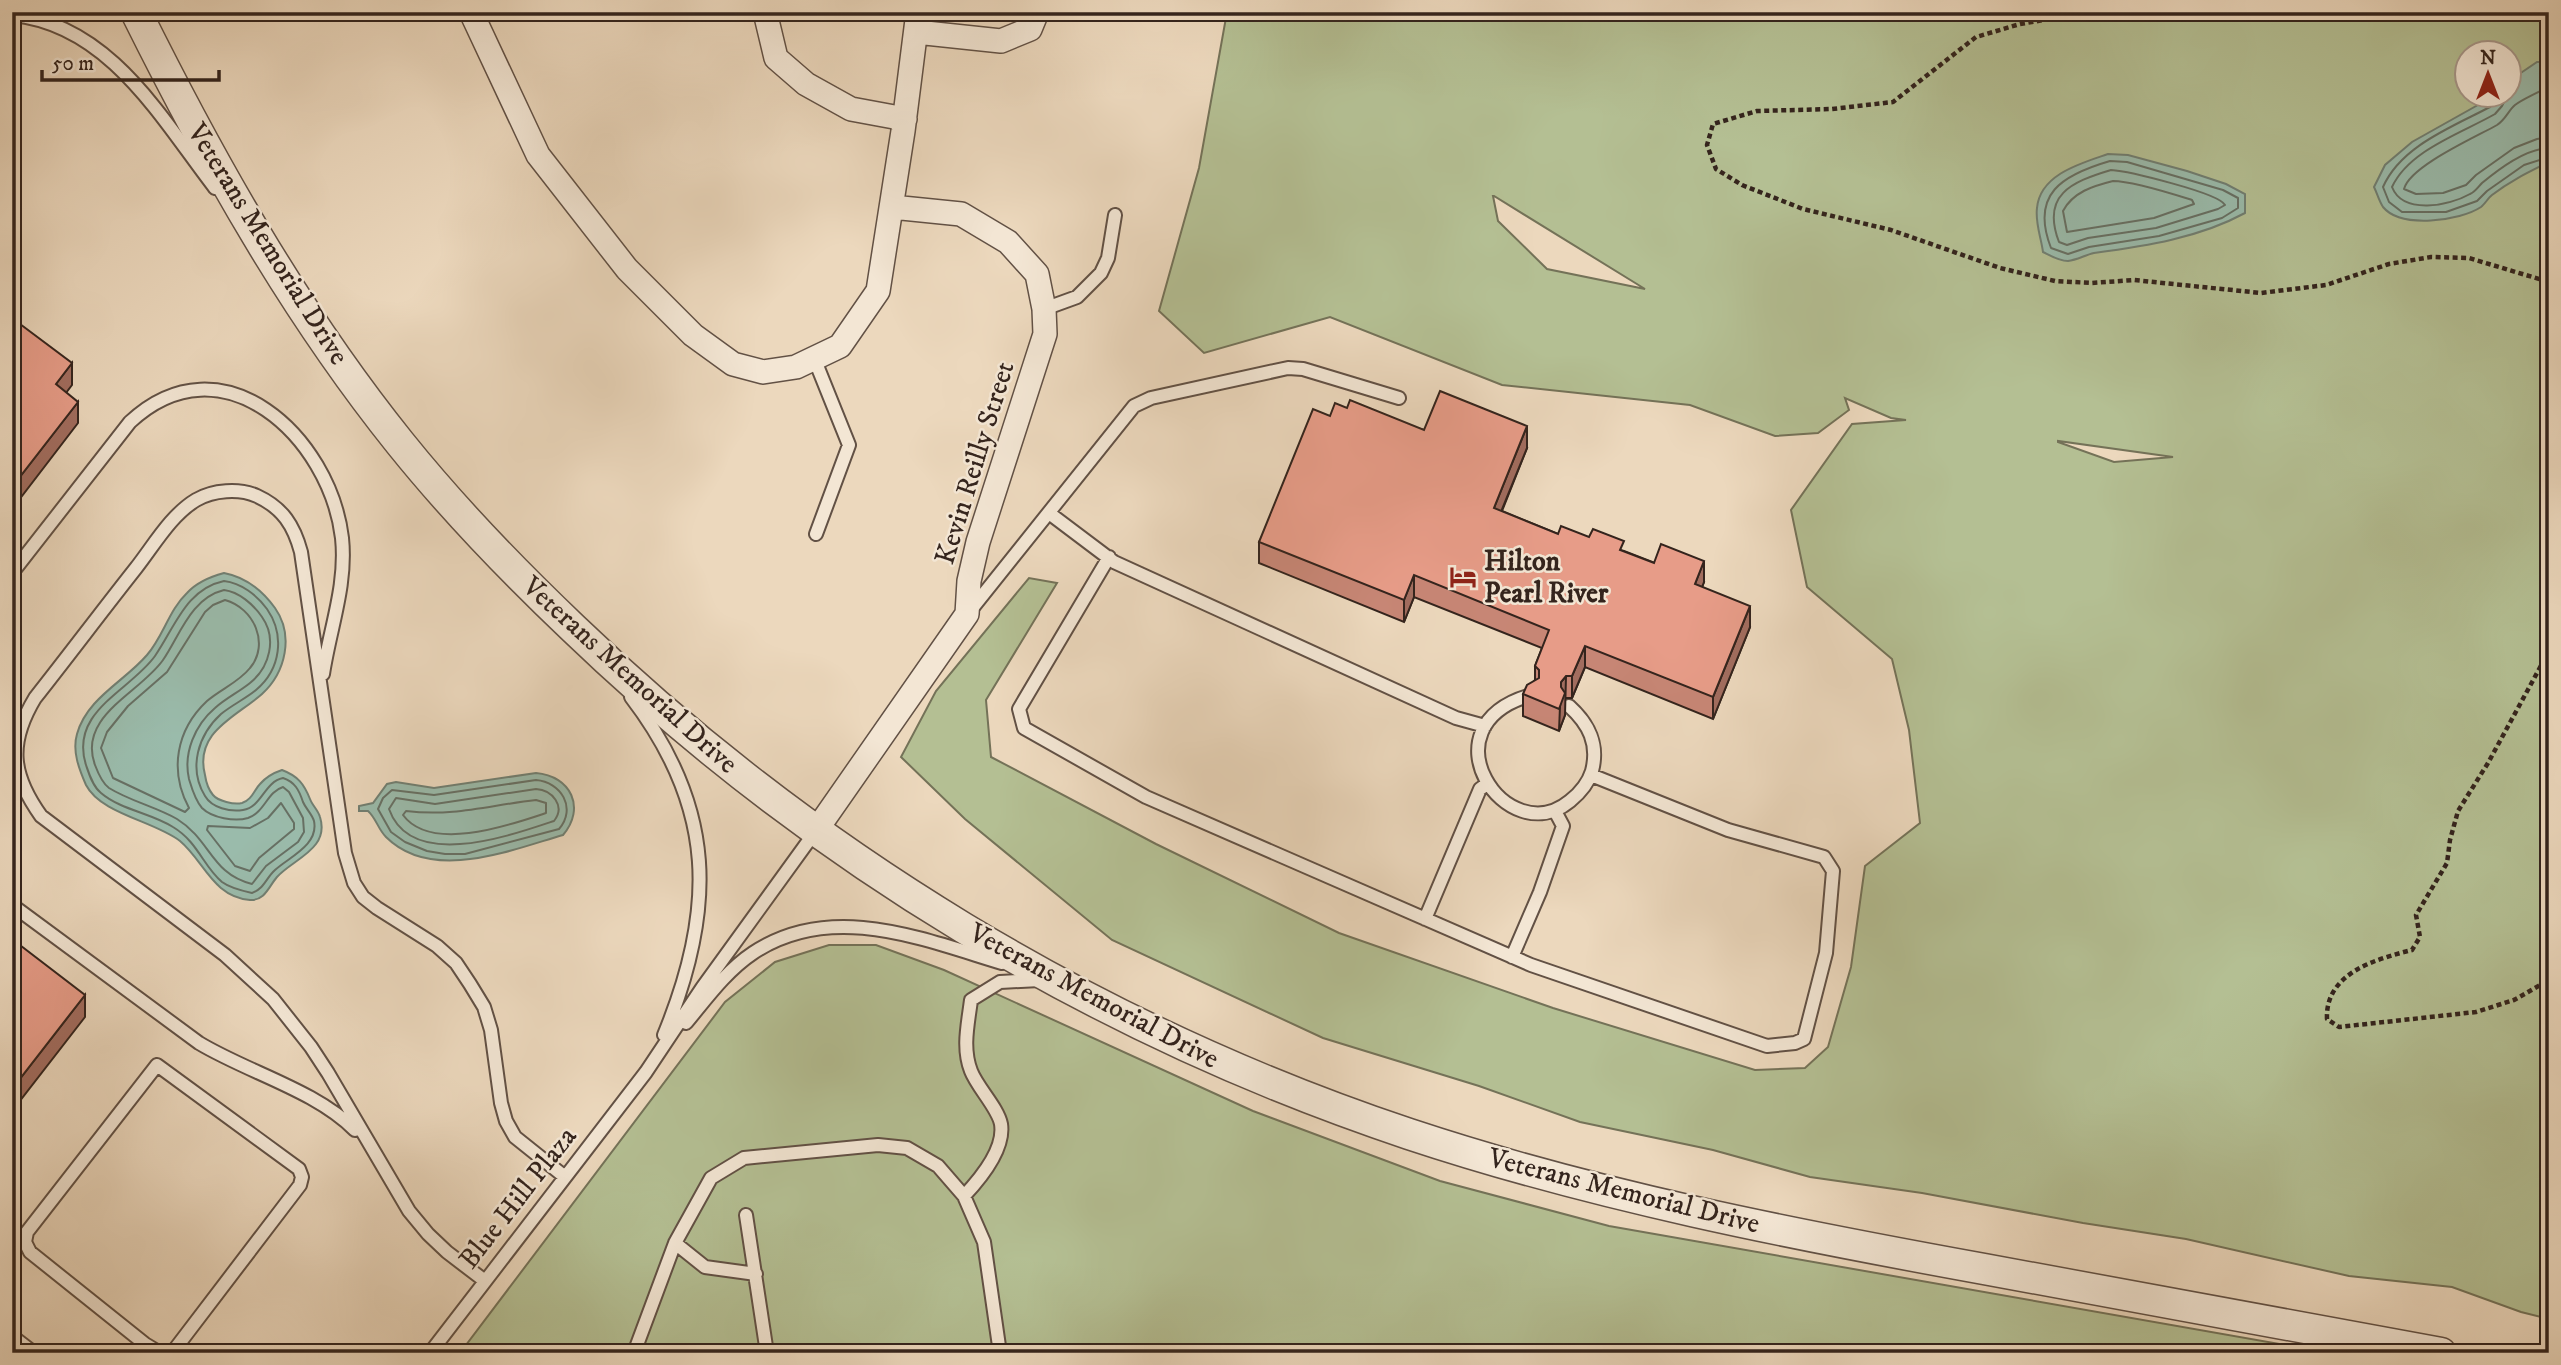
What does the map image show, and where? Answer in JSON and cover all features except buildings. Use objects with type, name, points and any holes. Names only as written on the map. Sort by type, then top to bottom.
[{"type":"street","points":[[471,12],[538,155],[627,269],[693,335],[733,363],[763,372],[796,367],[840,346],[878,291],[917,22],[1001,41],[1030,29],[1037,12]]},
{"type":"street","points":[[765,12],[776,58],[806,83],[851,109],[905,119]]},
{"type":"street","name":"Veterans Memorial Drive","points":[[140,16],[202,142],[272,263],[349,376],[400,443],[494,550],[595,649],[699,742],[815,832],[937,912],[1054,979],[1170,1040],[1288,1091],[1411,1135],[1545,1175],[1785,1231],[2410,1350],[2441,1353]]},
{"type":"street","name":"Kevin Reilly Street","points":[[892,207],[961,214],[1008,242],[1037,274],[1044,309],[1045,334],[978,542],[969,581],[967,614]]},
{"type":"street","points":[[815,832],[967,614]]},
{"type":"lane","points":[[12,15],[50,23],[73,32],[115,63],[135,85],[272,263]]},
{"type":"lane","points":[[1044,309],[1077,297],[1101,273],[1108,258],[1115,215]]},
{"type":"lane","points":[[814,358],[849,445],[817,534]]},
{"type":"lane","points":[[967,614],[1134,406],[1151,398],[1288,368],[1303,369],[1399,398]]},
{"type":"lane","points":[[12,573],[130,422],[146,407],[166,396],[188,389],[212,388],[233,393],[256,403],[294,435],[320,471],[337,513],[344,559],[338,607],[322,676],[322,699]]},
{"type":"lane","points":[[485,1280],[428,1234],[409,1211],[311,1047],[273,999],[225,955],[41,816],[27,797],[18,776],[18,735],[35,698],[170,524],[197,499],[234,491],[251,494],[267,501],[291,523],[301,552],[345,853],[354,883],[363,897],[437,946],[463,973],[484,1007],[491,1030],[506,1121],[515,1137],[565,1177]]},
{"type":"lane","points":[[1049,513],[1109,557],[1456,719],[1485,726]]},
{"type":"lane","points":[[1109,557],[1019,709],[1024,728],[1146,797],[1512,957],[1767,1046],[1795,1043],[1804,1039],[1826,953],[1833,871],[1824,857],[1728,830],[1591,775]]},
{"type":"lane","name":"Blue Hill Plaza","points":[[595,649],[643,713],[673,762],[686,791],[698,845],[700,881],[689,958],[672,1015],[646,1072]]},
{"type":"lane","points":[[1531,695],[1513,701],[1497,711],[1485,726],[1479,744],[1479,763],[1487,784],[1497,796],[1513,807],[1531,812],[1555,811],[1582,791],[1591,775],[1595,755],[1592,736],[1583,719],[1569,706]]},
{"type":"lane","points":[[1426,919],[1480,789],[1487,784]]},
{"type":"lane","points":[[1512,957],[1540,892],[1563,826],[1555,811]]},
{"type":"lane","name":"Blue Hill Plaza","points":[[646,1072],[702,988],[815,832]]},
{"type":"lane","points":[[12,905],[199,1043],[224,1058],[331,1109],[362,1137],[376,1156]]},
{"type":"lane","name":"Blue Hill Plaza","points":[[430,1353],[646,1072],[731,972],[752,954],[797,933],[846,926],[893,932],[1054,979]]},
{"type":"lane","points":[[964,1196],[984,1175],[999,1142],[1001,1123],[971,1072],[965,1046],[971,1000],[1000,982],[1054,979]]},
{"type":"lane","points":[[160,1353],[142,1349],[30,1252],[25,1242],[27,1232],[157,1065],[299,1169],[302,1177],[300,1185],[172,1353]]},
{"type":"lane","points":[[634,1353],[675,1243],[711,1178],[744,1158],[878,1145],[907,1148],[938,1166],[964,1196],[984,1242],[1000,1353]]},
{"type":"lane","points":[[746,1215],[767,1353]]},
{"type":"lane","points":[[675,1243],[705,1267],[756,1274]]},
{"type":"lane","points":[[12,1336],[34,1353]]},
{"type":"path","points":[[2092,12],[2020,23],[1976,37],[1893,102],[1832,109],[1757,111],[1713,124],[1707,145],[1716,169],[1742,186],[1803,209],[1891,230],[2000,268],[2055,281],[2092,283],[2134,280],[2261,293],[2326,285],[2389,264],[2431,257],[2469,258],[2549,282]]},
{"type":"path","points":[[2549,651],[2488,763],[2458,811],[2450,840],[2448,863],[2416,915],[2420,937],[2412,950],[2377,959],[2345,976],[2326,1005],[2327,1018],[2339,1027],[2476,1012],[2514,1000],[2549,980]]},
{"type":"shaded area","points":[[1227,12],[2549,12],[2549,1319],[2521,1312],[2452,1287],[2349,1276],[2186,1239],[1922,1193],[1810,1177],[1713,1150],[1580,1122],[1479,1086],[1323,1038],[1112,940],[965,819],[901,757],[936,691],[1029,578],[1057,583],[986,700],[991,757],[1156,844],[1339,933],[1553,1008],[1755,1070],[1805,1068],[1828,1047],[1851,967],[1865,866],[1920,823],[1909,730],[1892,659],[1807,587],[1791,510],[1852,424],[1906,420],[1891,418],[1845,398],[1849,410],[1818,433],[1775,436],[1690,405],[1502,385],[1330,317],[1204,353],[1159,311],[1199,168]],"holes":[[[1493,196],[1645,289],[1547,269],[1498,221]],[[2058,441],[2173,457],[2114,462]]]},
{"type":"shaded area","points":[[829,945],[876,945],[944,970],[1253,1111],[1440,1181],[1609,1226],[2331,1353],[460,1353],[725,1002],[775,962]]},
{"type":"water","points":[[2537,62],[2549,62],[2549,162],[2506,185],[2481,207],[2459,216],[2431,221],[2416,220],[2392,214],[2383,207],[2374,187],[2385,165],[2412,142],[2473,108],[2522,108],[2522,72]]},
{"type":"water","points":[[2108,154],[2128,155],[2226,184],[2245,194],[2245,213],[2191,235],[2094,253],[2068,261],[2043,252],[2037,225],[2037,208],[2046,186],[2064,172]]},
{"type":"water","points":[[224,573],[246,581],[270,601],[281,619],[286,641],[282,664],[270,685],[211,737],[203,760],[207,785],[219,799],[242,803],[251,797],[265,779],[282,770],[303,785],[319,814],[322,828],[315,845],[277,877],[263,896],[255,900],[237,897],[218,885],[180,841],[115,810],[93,795],[86,785],[76,753],[77,734],[89,710],[147,655],[175,607],[187,593],[204,580]]},
{"type":"water","points":[[536,773],[548,775],[566,787],[574,804],[570,825],[563,835],[496,854],[449,861],[426,858],[405,851],[386,837],[368,811],[359,811],[359,806],[373,803],[387,784],[396,782],[434,788]]},
{"type":"place","name":"Hilton Pearl River","points":[[1463,577]]}]
